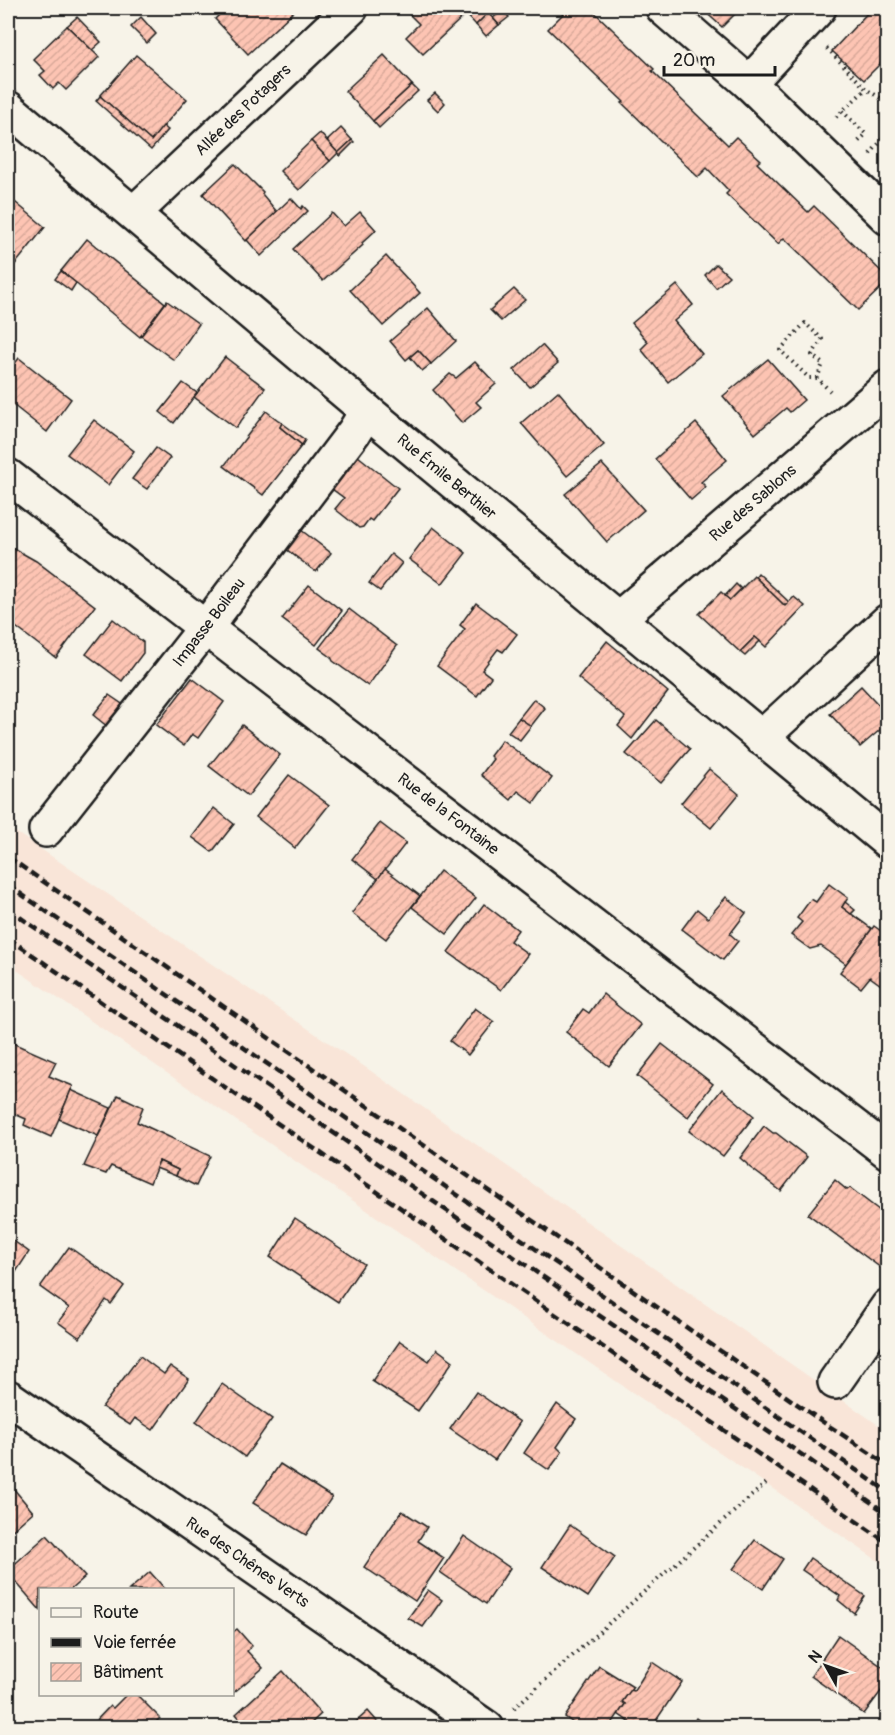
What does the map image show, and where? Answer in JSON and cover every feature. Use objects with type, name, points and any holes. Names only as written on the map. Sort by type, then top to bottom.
[{"type":"street","name":"Allée des Potagers","points":[[134,213],[351,8]]},
{"type":"street","points":[[663,8],[749,83],[888,218]]},
{"type":"street","points":[[749,83],[811,16]]},
{"type":"street","name":"Rue Émile Berthier","points":[[8,108],[367,411],[888,842]]},
{"type":"street","name":"Rue des Sablons","points":[[618,619],[888,387]]},
{"type":"street","name":"Impasse Boileau","points":[[46,831],[206,627],[347,442],[367,411]]},
{"type":"street","name":"Rue de la Fontaine","points":[[8,476],[888,1152]]},
{"type":"street","points":[[761,738],[888,621]]},
{"type":"street","points":[[835,1382],[888,1306]]},
{"type":"street","name":"Rue des Chênes Verts","points":[[8,1397],[499,1720]]},
{"type":"path","points":[[811,16],[866,89],[888,103]]},
{"type":"path","points":[[809,142],[866,89]]},
{"type":"path","points":[[817,378],[824,364],[812,355],[822,339],[805,323],[780,350],[809,378],[817,378],[854,415]]},
{"type":"path","points":[[499,1720],[766,1483]]},
{"type":"shaded area","points":[[8,827],[368,1069],[887,1431],[887,1567],[8,964]]},
{"type":"building","points":[[226,8],[290,8],[294,11],[248,54],[215,19]]},
{"type":"building","points":[[403,8],[483,8],[488,13],[476,25],[466,14],[423,54],[406,37],[419,24]]},
{"type":"building","points":[[569,8],[590,8],[728,145],[736,137],[761,160],[757,163],[808,212],[814,206],[888,278],[888,281],[858,310],[784,238],[778,244],[726,194],[729,191],[707,168],[698,177],[548,29]]},
{"type":"building","points":[[701,8],[741,8],[722,27]]},
{"type":"building","points":[[872,8],[888,8],[888,56],[864,80],[832,51]]},
{"type":"building","points":[[502,10],[509,17],[499,25],[493,18]]},
{"type":"building","points":[[488,13],[499,25],[486,36],[476,25]]},
{"type":"building","points":[[77,17],[101,42],[92,50],[67,26]]},
{"type":"building","points":[[141,17],[156,34],[147,43],[131,27]]},
{"type":"building","points":[[67,26],[99,57],[66,90],[59,83],[53,89],[40,75],[45,71],[33,59]]},
{"type":"building","points":[[136,55],[187,99],[151,141],[100,96]]},
{"type":"building","points":[[384,55],[412,85],[373,121],[345,91]]},
{"type":"building","points":[[412,85],[418,91],[379,128],[373,121]]},
{"type":"building","points":[[435,93],[445,103],[438,111],[427,100]]},
{"type":"building","points":[[100,96],[151,141],[163,126],[168,130],[151,150],[96,101]]},
{"type":"building","points":[[341,128],[352,140],[338,153],[327,141]]},
{"type":"building","points":[[320,133],[338,153],[330,161],[311,141]]},
{"type":"building","points":[[352,140],[354,142],[340,156],[338,153]]},
{"type":"building","points":[[311,141],[330,161],[299,190],[280,171]]},
{"type":"building","points":[[235,164],[263,192],[262,194],[277,212],[246,241],[203,194]]},
{"type":"building","points":[[10,198],[45,227],[13,267],[8,262],[8,200]]},
{"type":"building","points":[[291,198],[301,209],[303,206],[308,211],[261,256],[247,240]]},
{"type":"building","points":[[360,212],[376,230],[323,281],[293,249],[332,213],[344,226]]},
{"type":"building","points":[[87,239],[165,303],[140,337],[61,271]]},
{"type":"building","points":[[386,256],[420,293],[383,326],[350,290]]},
{"type":"building","points":[[716,264],[729,276],[716,288],[705,275]]},
{"type":"building","points":[[61,271],[76,283],[71,291],[55,279]]},
{"type":"building","points":[[677,285],[693,305],[674,321],[702,354],[668,382],[641,349],[648,342],[632,323]]},
{"type":"building","points":[[514,289],[525,300],[501,321],[490,310]]},
{"type":"building","points":[[167,301],[199,324],[174,360],[141,336]]},
{"type":"building","points":[[428,308],[456,341],[431,364],[418,350],[406,360],[390,341]]},
{"type":"building","points":[[542,345],[558,363],[530,387],[514,370]]},
{"type":"building","points":[[418,350],[431,364],[422,371],[410,357]]},
{"type":"building","points":[[225,357],[265,388],[236,428],[194,397]]},
{"type":"building","points":[[19,358],[71,399],[47,432],[8,401],[8,373]]},
{"type":"building","points":[[768,359],[804,400],[790,412],[786,408],[755,434],[723,396]]},
{"type":"building","points":[[475,362],[496,384],[476,402],[481,407],[462,423],[433,390],[450,374],[456,378]]},
{"type":"building","points":[[183,383],[197,393],[174,423],[160,412]]},
{"type":"building","points":[[558,391],[604,445],[567,476],[521,423]]},
{"type":"building","points":[[266,411],[282,423],[280,427],[302,445],[263,495],[224,466]]},
{"type":"building","points":[[94,420],[134,451],[108,485],[67,454]]},
{"type":"building","points":[[282,423],[305,440],[302,445],[280,427]]},
{"type":"building","points":[[696,423],[727,460],[701,482],[706,487],[691,500],[655,459]]},
{"type":"building","points":[[156,448],[170,458],[147,489],[132,479]]},
{"type":"building","points":[[358,456],[398,488],[372,521],[369,519],[363,527],[359,528],[335,509],[344,498],[332,489]]},
{"type":"building","points":[[602,464],[644,510],[607,542],[565,494]]},
{"type":"building","points":[[433,527],[466,553],[442,584],[409,559]]},
{"type":"building","points":[[301,530],[331,553],[316,572],[286,549]]},
{"type":"building","points":[[13,548],[36,561],[95,606],[56,658],[8,621],[8,597],[14,588],[8,583],[8,555]]},
{"type":"building","points":[[391,554],[402,563],[380,591],[369,583]]},
{"type":"building","points":[[758,573],[789,602],[785,606],[755,577]]},
{"type":"building","points":[[754,576],[785,606],[794,597],[805,606],[766,647],[755,637],[740,652],[699,614],[721,592],[730,600]]},
{"type":"building","points":[[736,584],[741,589],[730,600],[725,596]]},
{"type":"building","points":[[309,585],[342,611],[316,645],[282,619]]},
{"type":"building","points":[[476,603],[517,634],[503,652],[498,649],[482,670],[491,677],[477,696],[437,666],[465,629],[460,625]]},
{"type":"building","points":[[349,609],[397,646],[368,686],[319,648]]},
{"type":"building","points":[[113,619],[143,642],[143,653],[122,681],[86,654]]},
{"type":"building","points":[[755,637],[760,641],[745,656],[740,652]]},
{"type":"building","points":[[607,641],[668,692],[632,739],[618,726],[625,717],[578,678]]},
{"type":"building","points":[[192,678],[224,702],[198,738],[192,734],[184,746],[156,725]]},
{"type":"building","points":[[861,686],[888,715],[888,723],[860,747],[830,714]]},
{"type":"building","points":[[109,695],[125,706],[108,727],[93,715]]},
{"type":"building","points":[[534,699],[545,708],[531,726],[519,718]]},
{"type":"building","points":[[519,718],[531,726],[520,740],[508,732]]},
{"type":"building","points":[[656,720],[690,749],[661,783],[626,754]]},
{"type":"building","points":[[242,725],[280,755],[248,796],[209,766]]},
{"type":"building","points":[[502,740],[552,778],[534,803],[518,791],[511,800],[481,775],[493,759],[490,756]]},
{"type":"building","points":[[709,769],[739,794],[711,828],[681,803]]},
{"type":"building","points":[[289,775],[329,805],[295,848],[256,817]]},
{"type":"building","points":[[214,808],[234,824],[212,852],[192,837]]},
{"type":"building","points":[[380,823],[406,843],[378,879],[352,859]]},
{"type":"building","points":[[385,869],[420,896],[386,939],[352,913]]},
{"type":"building","points":[[440,871],[476,898],[447,934],[412,907]]},
{"type":"building","points":[[829,884],[848,898],[842,907],[872,929],[846,964],[821,946],[810,949],[791,935],[802,922],[797,918],[811,899],[816,902]]},
{"type":"building","points":[[726,897],[746,913],[730,934],[738,941],[723,960],[682,929],[697,909],[708,918]]},
{"type":"building","points":[[845,902],[855,910],[851,914],[842,907]]},
{"type":"building","points":[[484,904],[518,930],[510,941],[528,954],[501,990],[448,952]]},
{"type":"building","points":[[874,926],[888,936],[888,990],[870,977],[861,988],[840,972]]},
{"type":"building","points":[[603,994],[641,1025],[609,1066],[566,1032],[583,1009],[589,1013]]},
{"type":"building","points":[[475,1008],[494,1022],[468,1055],[450,1041]]},
{"type":"building","points":[[8,1041],[56,1062],[49,1076],[73,1086],[51,1137],[24,1125],[26,1119],[8,1111]]},
{"type":"building","points":[[662,1044],[713,1084],[688,1117],[637,1076]]},
{"type":"building","points":[[722,1089],[754,1116],[723,1156],[689,1131]]},
{"type":"building","points":[[71,1090],[111,1108],[98,1136],[59,1119]]},
{"type":"building","points":[[118,1095],[143,1107],[137,1122],[210,1156],[196,1186],[176,1176],[178,1170],[159,1161],[150,1183],[111,1166],[106,1174],[84,1166]]},
{"type":"building","points":[[764,1126],[807,1157],[781,1191],[740,1158]]},
{"type":"building","points":[[159,1161],[178,1170],[176,1176],[156,1168]]},
{"type":"building","points":[[835,1180],[847,1190],[850,1188],[888,1217],[888,1259],[881,1268],[808,1214]]},
{"type":"building","points":[[295,1218],[364,1264],[338,1302],[270,1257]]},
{"type":"building","points":[[8,1237],[29,1252],[8,1284]]},
{"type":"building","points":[[69,1247],[124,1286],[111,1304],[106,1300],[80,1338],[58,1322],[69,1308],[40,1287]]},
{"type":"building","points":[[400,1341],[429,1361],[437,1349],[453,1361],[418,1411],[372,1381]]},
{"type":"building","points":[[140,1356],[164,1374],[170,1366],[189,1379],[153,1430],[135,1418],[130,1425],[102,1407]]},
{"type":"building","points":[[222,1384],[272,1419],[245,1457],[196,1422]]},
{"type":"building","points":[[476,1392],[520,1422],[495,1460],[450,1429]]},
{"type":"building","points":[[557,1404],[576,1419],[557,1447],[562,1452],[549,1470],[524,1453]]},
{"type":"building","points":[[280,1464],[332,1497],[306,1535],[253,1503]]},
{"type":"building","points":[[8,1482],[33,1512],[8,1534]]},
{"type":"building","points":[[402,1511],[427,1527],[418,1541],[444,1558],[415,1601],[364,1567]]},
{"type":"building","points":[[570,1525],[615,1557],[588,1597],[542,1567]]},
{"type":"building","points":[[47,1535],[85,1577],[72,1588],[39,1588],[39,1609],[8,1573],[8,1570]]},
{"type":"building","points":[[464,1536],[510,1568],[486,1604],[440,1572]]},
{"type":"building","points":[[755,1540],[783,1559],[763,1589],[733,1569]]},
{"type":"building","points":[[810,1558],[865,1596],[854,1613],[838,1600],[840,1596],[802,1570]]},
{"type":"building","points":[[150,1572],[164,1588],[131,1588]]},
{"type":"building","points":[[428,1590],[442,1600],[423,1627],[408,1618]]},
{"type":"building","points":[[237,1629],[252,1646],[247,1651],[263,1668],[234,1692],[234,1631]]},
{"type":"building","points":[[838,1635],[888,1671],[888,1682],[864,1714],[811,1676]]},
{"type":"building","points":[[652,1662],[682,1682],[651,1728],[638,1728],[618,1714],[625,1704],[622,1702],[630,1690],[634,1691]]},
{"type":"building","points":[[599,1666],[633,1687],[622,1702],[625,1704],[609,1728],[580,1728],[565,1717]]},
{"type":"building","points":[[283,1671],[321,1714],[306,1728],[248,1728],[236,1714]]},
{"type":"building","points":[[125,1696],[138,1696],[160,1718],[150,1728],[131,1728],[130,1726],[128,1728],[89,1728],[110,1706],[113,1708]]},
{"type":"building","points":[[368,1711],[383,1728],[349,1728]]},
{"type":"building","points":[[696,1718],[710,1728],[690,1728]]},
{"type":"railway","points":[[8,857],[888,1465]]},
{"type":"railway","points":[[8,885],[888,1492]]},
{"type":"railway","points":[[8,909],[888,1514]]},
{"type":"railway","points":[[8,938],[888,1543]]}]
